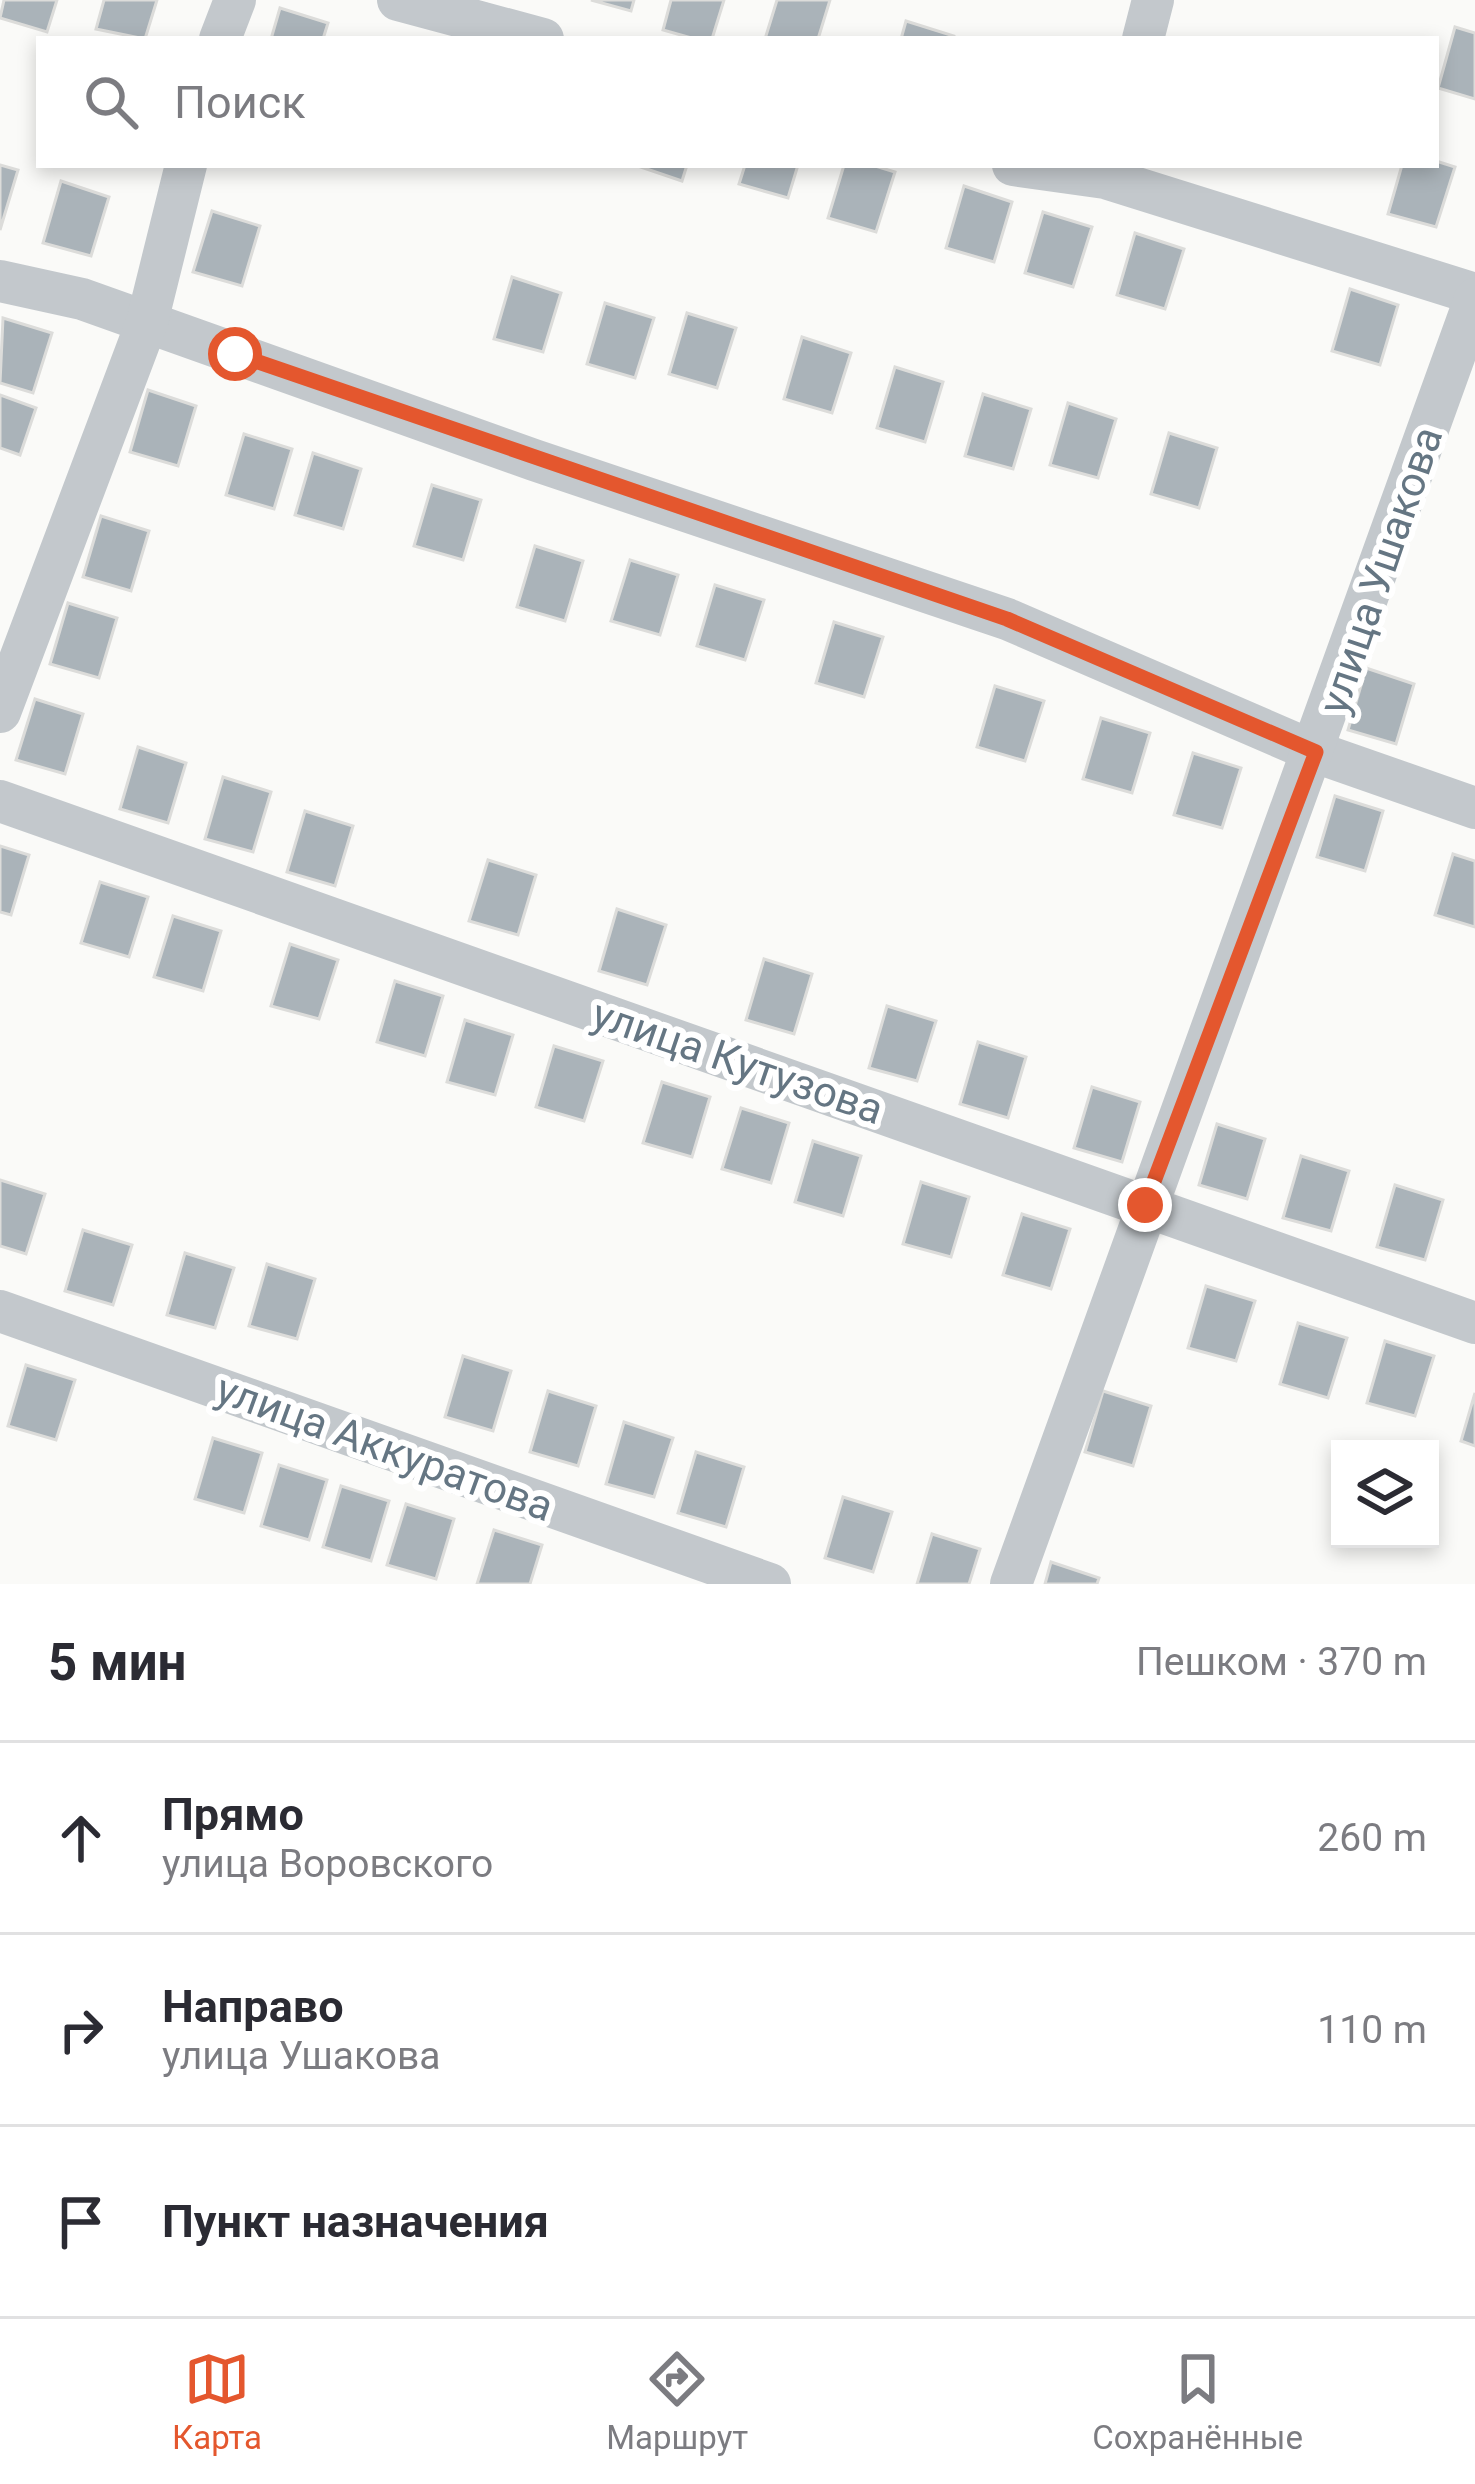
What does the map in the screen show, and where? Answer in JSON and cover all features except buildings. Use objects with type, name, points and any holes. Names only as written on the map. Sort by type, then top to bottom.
[{"type":"street","points":[[221,36],[235,0]]},
{"type":"street","points":[[398,0],[532,36]]},
{"type":"street","points":[[1144,36],[1154,0]]},
{"type":"street","points":[[0,712],[146,322],[185,168]]},
{"type":"street","points":[[1053,168],[1107,172],[1475,297]]},
{"type":"street","points":[[0,280],[82,299],[534,460],[1007,619],[1316,752],[1475,808]]},
{"type":"street","name":"улица Ушакова","points":[[1011,1584],[1145,1205],[1316,752],[1475,297]]},
{"type":"street","name":"улица Кутузова","points":[[0,801],[1475,1323]]},
{"type":"street","name":"улица Аккуратова","points":[[0,1311],[770,1584]]},
{"type":"route","points":[[235,354],[1007,619],[1316,752],[1145,1205]]}]
